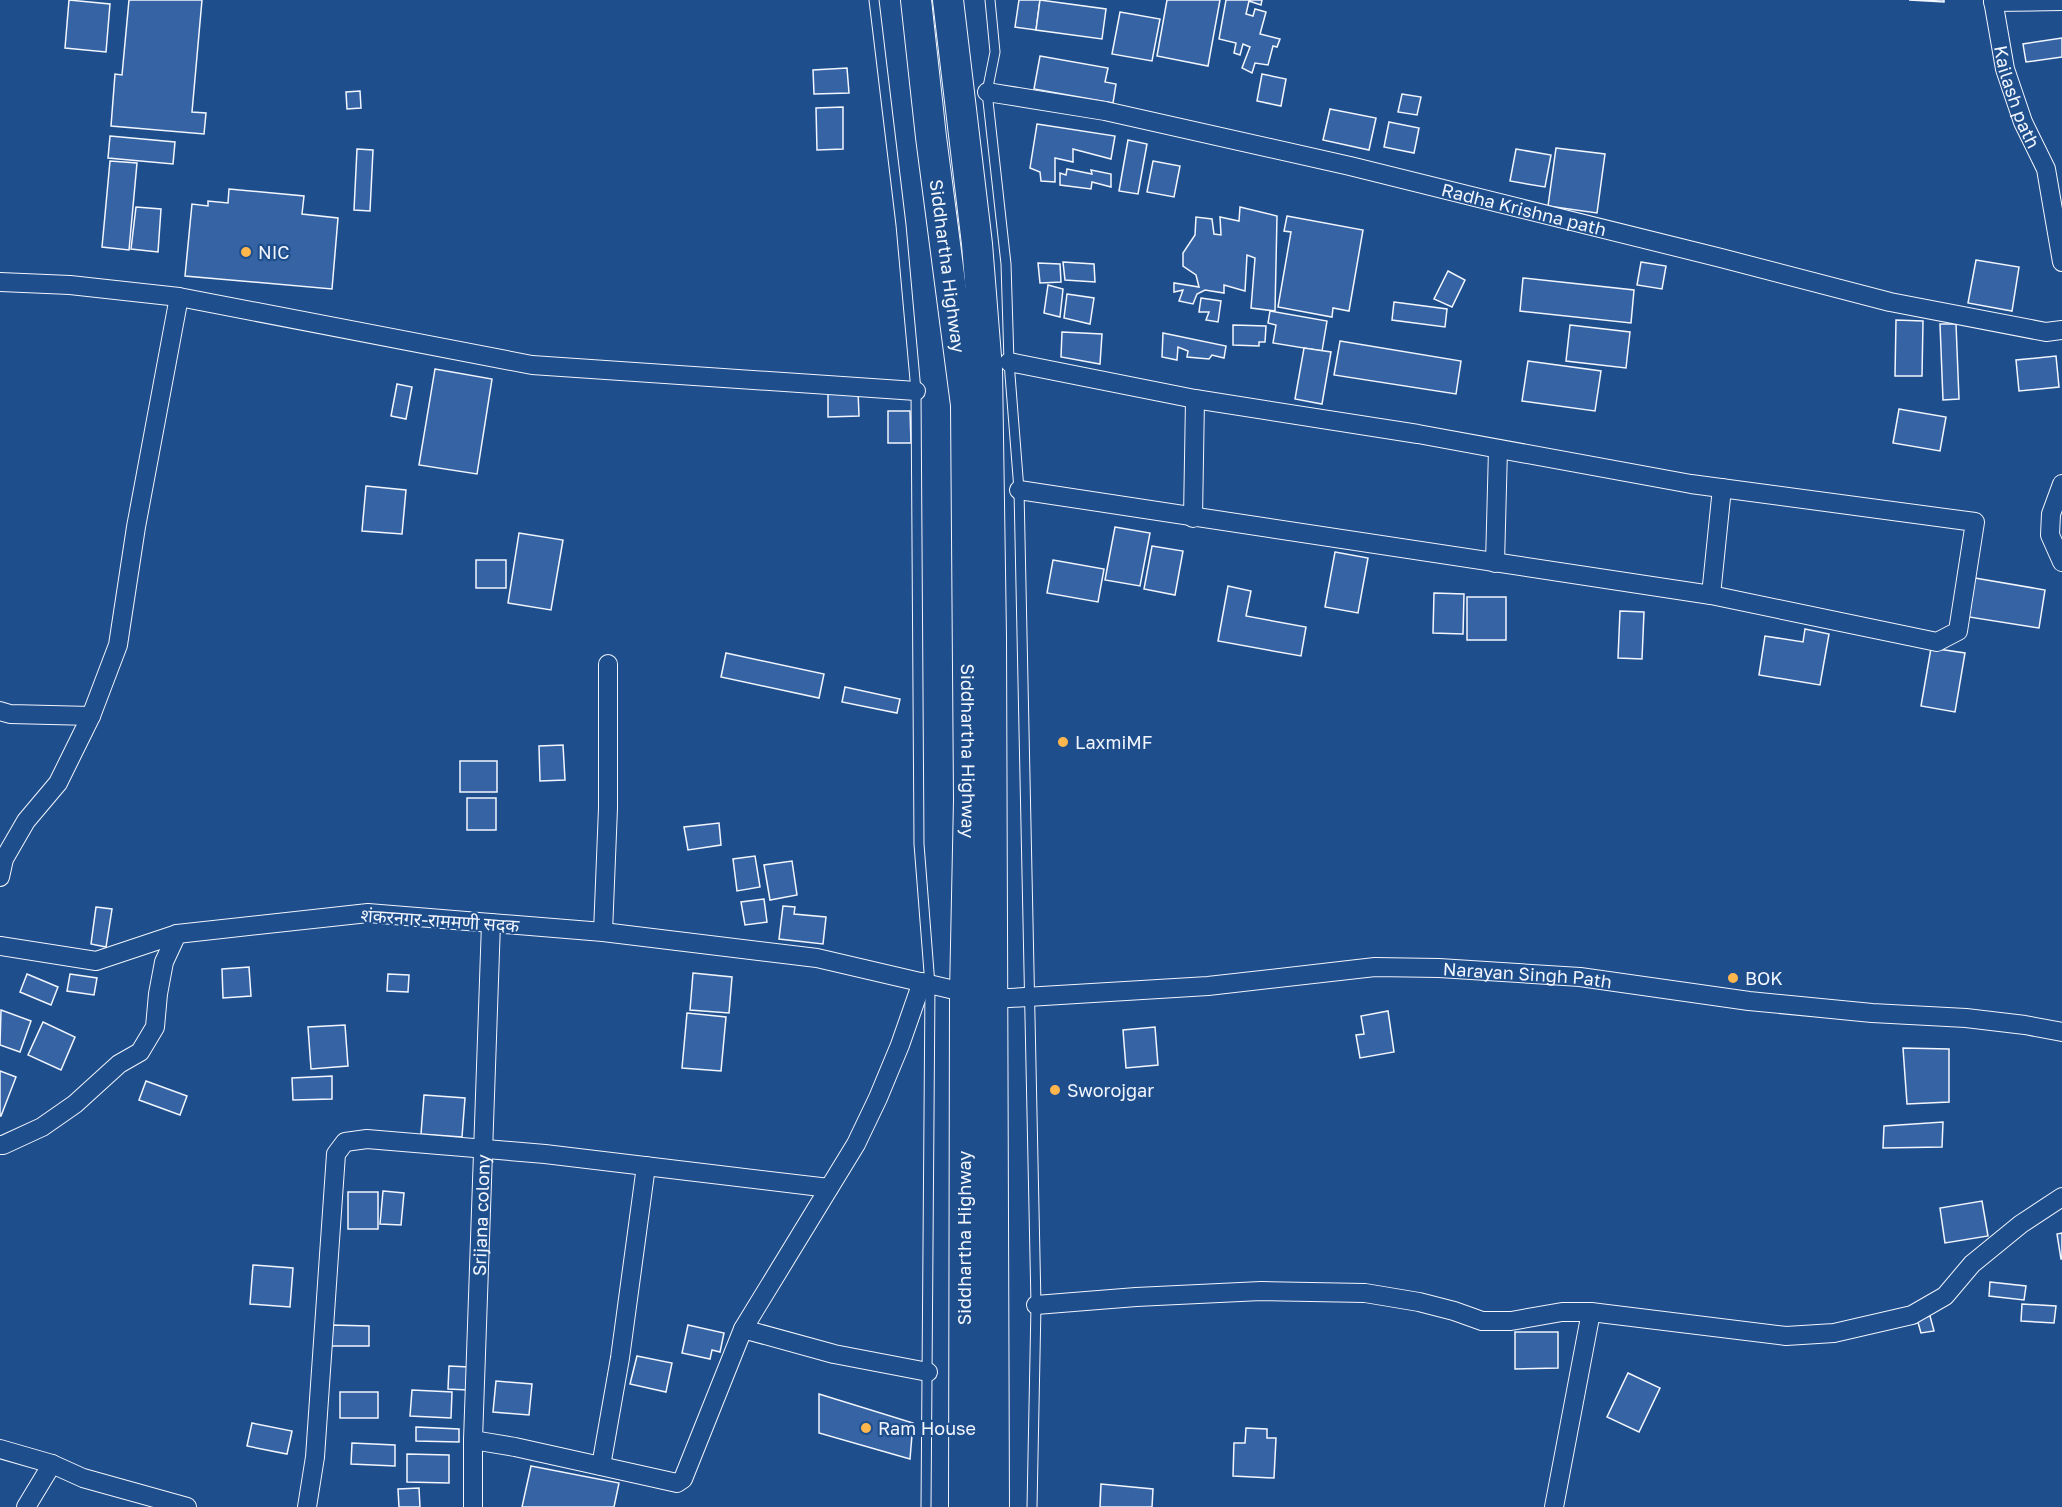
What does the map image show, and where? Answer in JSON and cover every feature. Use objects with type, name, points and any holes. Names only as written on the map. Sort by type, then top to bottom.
[{"type":"highway","name":"Siddhartha Highway","points":[[916,0],[966,405],[969,800],[979,996],[994,1507]]},
{"type":"highway","name":"Siddhartha Highway","points":[[948,0],[977,244],[987,369],[991,613],[964,1507]]},
{"type":"street","points":[[1993,1],[2062,1]]},
{"type":"street","name":"Kailash path","points":[[1993,1],[2005,69],[2023,122],[2046,169],[2062,261]]},
{"type":"street","name":"Radha Krishna path","points":[[987,92],[1105,111],[1350,166],[1890,302],[2046,332],[2062,330]]},
{"type":"street","points":[[0,282],[70,285],[179,297],[532,365],[916,391]]},
{"type":"street","points":[[0,876],[4,859],[26,821],[58,783],[91,716],[118,645],[136,526],[179,297]]},
{"type":"street","points":[[1009,362],[1195,399],[1722,488],[1975,522],[1958,632],[1937,642],[1711,595],[1019,490]]},
{"type":"street","points":[[1193,518],[1195,399]]},
{"type":"street","points":[[1495,563],[1498,449]]},
{"type":"street","points":[[2062,484],[2051,514],[2050,535],[2062,562]]},
{"type":"street","points":[[1711,595],[1722,488]]},
{"type":"street","points":[[603,932],[608,808],[608,664]]},
{"type":"street","points":[[0,711],[10,714],[91,716]]},
{"type":"street","name":"शंकरनगर-राममणी सदक","points":[[0,946],[96,961],[177,934],[368,913],[603,932],[817,958],[979,996]]},
{"type":"street","name":"Srijana colony","points":[[473,1507],[472,1440],[491,923]]},
{"type":"street","points":[[1,1147],[42,1127],[75,1104],[118,1064],[140,1052],[155,1027],[164,962],[177,934]]},
{"type":"street","name":"Narayan Singh Path","points":[[979,996],[1029,997],[1208,986],[1375,967],[1439,968],[1580,977],[1749,1000],[1872,1013],[2025,1024],[2062,1032]]},
{"type":"street","points":[[472,1440],[601,1466],[672,1484],[683,1479],[743,1329],[856,1144],[926,984]]},
{"type":"street","points":[[307,1507],[315,1457],[336,1154],[345,1142],[368,1139],[483,1149],[829,1188]]},
{"type":"street","points":[[601,1466],[620,1358],[646,1166]]},
{"type":"street","points":[[1036,1305],[1261,1291],[1365,1293],[1431,1305],[1482,1321],[1511,1321],[1562,1312],[1591,1312],[1786,1336],[1834,1333],[1912,1315],[1945,1296],[1972,1264],[2021,1224],[2062,1197]]},
{"type":"street","points":[[1554,1507],[1591,1312]]},
{"type":"street","points":[[743,1329],[834,1354],[928,1372]]},
{"type":"street","points":[[0,1449],[52,1464],[136,1500],[187,1507]]},
{"type":"street","points":[[26,1507],[52,1464]]},
{"type":"lane","points":[[874,0],[901,225],[916,391],[919,844],[926,984],[928,1372],[926,1507]]},
{"type":"lane","points":[[990,0],[995,52],[987,92],[1006,264],[1009,362],[1019,490],[1036,1305],[1032,1507]]},
{"type":"building","points":[[69,0],[110,4],[106,52],[65,48]]},
{"type":"building","points":[[129,0],[202,0],[192,112],[206,113],[204,134],[111,126],[115,74],[122,75]]},
{"type":"building","points":[[1019,0],[1040,0],[1036,30],[1015,27]]},
{"type":"building","points":[[1040,0],[1106,9],[1102,39],[1036,30]]},
{"type":"building","points":[[1167,0],[1220,0],[1208,66],[1157,56]]},
{"type":"building","points":[[1226,0],[1262,0],[1261,5],[1249,1],[1246,14],[1253,16],[1255,9],[1266,12],[1260,34],[1280,39],[1277,47],[1273,46],[1268,65],[1255,63],[1252,73],[1242,68],[1250,47],[1243,44],[1240,55],[1234,53],[1236,43],[1219,39]]},
{"type":"building","points":[[1909,0],[1944,0],[1944,2]]},
{"type":"building","points":[[1120,12],[1160,19],[1152,61],[1112,54]]},
{"type":"building","points":[[2062,38],[2062,57],[2026,62],[2023,44]]},
{"type":"building","points":[[1040,56],[1108,68],[1105,82],[1116,84],[1113,103],[1034,89]]},
{"type":"building","points":[[847,68],[849,93],[814,94],[813,70]]},
{"type":"building","points":[[1262,74],[1286,79],[1281,106],[1257,101]]},
{"type":"building","points":[[360,91],[361,108],[347,109],[346,92]]},
{"type":"building","points":[[1402,94],[1421,97],[1417,115],[1398,112]]},
{"type":"building","points":[[843,107],[843,149],[817,150],[816,108]]},
{"type":"building","points":[[1330,109],[1376,118],[1369,150],[1323,140]]},
{"type":"building","points":[[1389,122],[1419,128],[1414,153],[1384,147]]},
{"type":"building","points":[[1037,124],[1115,136],[1111,159],[1073,149],[1073,162],[1055,158],[1055,182],[1041,181],[1040,172],[1030,168]]},
{"type":"building","points":[[110,136],[175,142],[173,164],[108,158]]},
{"type":"building","points":[[1128,140],[1147,144],[1138,194],[1119,191]]},
{"type":"building","points":[[1556,148],[1605,154],[1597,213],[1548,206]]},
{"type":"building","points":[[357,149],[373,150],[370,211],[354,210]]},
{"type":"building","points":[[1516,149],[1551,155],[1545,187],[1510,181]]},
{"type":"building","points":[[110,161],[137,163],[129,250],[102,247]]},
{"type":"building","points":[[1153,161],[1180,166],[1174,197],[1147,192]]},
{"type":"building","points":[[1067,169],[1092,174],[1091,170],[1111,174],[1111,187],[1092,182],[1091,189],[1060,185],[1060,173],[1066,175]]},
{"type":"building","points":[[229,189],[304,196],[302,214],[338,218],[332,289],[185,276],[192,204],[208,206],[208,201],[228,203]]},
{"type":"building","points":[[136,207],[161,209],[158,252],[131,249]]},
{"type":"building","points":[[1240,207],[1277,216],[1275,311],[1251,308],[1255,258],[1247,255],[1245,291],[1224,285],[1224,293],[1205,290],[1197,294],[1193,304],[1179,301],[1183,290],[1174,292],[1174,283],[1199,287],[1196,275],[1183,266],[1183,253],[1195,235],[1196,217],[1212,219],[1214,234],[1221,235],[1220,217],[1239,221]]},
{"type":"building","points":[[1287,216],[1363,230],[1349,311],[1333,308],[1332,317],[1278,307],[1291,232],[1284,231]]},
{"type":"building","points":[[1976,260],[2019,267],[2012,311],[1968,303]]},
{"type":"building","points":[[1063,262],[1094,264],[1095,282],[1065,280]]},
{"type":"building","points":[[1641,262],[1666,266],[1662,289],[1637,285]]},
{"type":"building","points":[[1038,263],[1060,264],[1061,282],[1040,283]]},
{"type":"building","points":[[1448,271],[1465,280],[1452,307],[1434,299]]},
{"type":"building","points":[[1523,278],[1634,290],[1631,323],[1520,311]]},
{"type":"building","points":[[1048,285],[1063,289],[1060,317],[1044,313]]},
{"type":"building","points":[[1067,294],[1094,298],[1090,324],[1064,318]]},
{"type":"building","points":[[1201,298],[1221,301],[1218,322],[1206,320],[1209,312],[1199,312]]},
{"type":"building","points":[[1394,302],[1447,309],[1445,327],[1392,320]]},
{"type":"building","points":[[1270,311],[1327,321],[1322,351],[1273,343],[1276,325],[1268,323]]},
{"type":"building","points":[[1896,320],[1923,321],[1922,376],[1895,376]]},
{"type":"building","points":[[1940,324],[1956,324],[1959,399],[1943,400]]},
{"type":"building","points":[[1233,325],[1266,326],[1265,342],[1259,342],[1259,346],[1233,345]]},
{"type":"building","points":[[1570,325],[1630,332],[1626,368],[1566,361]]},
{"type":"building","points":[[1062,332],[1102,334],[1100,364],[1061,357]]},
{"type":"building","points":[[1163,333],[1226,346],[1224,358],[1212,355],[1209,359],[1187,357],[1188,351],[1178,347],[1177,360],[1162,357]]},
{"type":"building","points":[[1340,341],[1461,361],[1456,394],[1334,375]]},
{"type":"building","points":[[1304,348],[1331,352],[1322,404],[1295,399]]},
{"type":"building","points":[[2056,356],[2059,387],[2019,391],[2016,360]]},
{"type":"building","points":[[1528,361],[1601,371],[1595,411],[1522,401]]},
{"type":"building","points":[[435,369],[492,379],[477,474],[419,465]]},
{"type":"building","points":[[397,384],[412,387],[406,419],[391,416]]},
{"type":"building","points":[[858,390],[859,416],[828,417],[828,391]]},
{"type":"building","points":[[1899,409],[1946,417],[1940,451],[1893,443]]},
{"type":"building","points":[[888,411],[910,411],[911,443],[888,443]]},
{"type":"building","points":[[366,486],[406,490],[402,534],[362,531]]},
{"type":"building","points":[[1115,527],[1150,533],[1140,586],[1105,580]]},
{"type":"building","points":[[519,533],[563,540],[551,610],[508,603]]},
{"type":"building","points":[[1152,546],[1183,551],[1175,595],[1144,589]]},
{"type":"building","points":[[1335,552],[1368,558],[1358,613],[1325,607]]},
{"type":"building","points":[[476,560],[506,560],[506,588],[476,588]]},
{"type":"building","points":[[1053,560],[1104,569],[1098,602],[1047,593]]},
{"type":"building","points":[[1975,578],[2045,590],[2039,628],[1969,617]]},
{"type":"building","points":[[1228,586],[1251,591],[1246,616],[1306,627],[1301,656],[1218,641]]},
{"type":"building","points":[[1434,593],[1464,594],[1463,634],[1433,633]]},
{"type":"building","points":[[1467,597],[1506,597],[1506,640],[1467,640]]},
{"type":"building","points":[[1620,611],[1644,612],[1642,659],[1618,658]]},
{"type":"building","points":[[1805,629],[1829,634],[1820,685],[1759,675],[1765,636],[1803,642]]},
{"type":"building","points":[[1931,648],[1965,653],[1955,712],[1921,706]]},
{"type":"building","points":[[726,653],[824,674],[819,698],[721,677]]},
{"type":"building","points":[[845,687],[900,699],[897,713],[842,702]]},
{"type":"building","points":[[563,745],[565,780],[540,781],[539,746]]},
{"type":"building","points":[[460,761],[497,761],[497,792],[460,792]]},
{"type":"building","points":[[467,798],[496,798],[496,830],[467,830]]},
{"type":"building","points":[[719,823],[721,845],[688,850],[684,827]]},
{"type":"building","points":[[755,856],[760,887],[737,891],[733,859]]},
{"type":"building","points":[[792,861],[797,895],[770,900],[764,865]]},
{"type":"building","points":[[764,899],[767,922],[745,925],[741,902]]},
{"type":"building","points":[[783,906],[795,907],[794,914],[826,917],[823,944],[779,939]]},
{"type":"building","points":[[96,907],[112,909],[106,947],[91,944]]},
{"type":"building","points":[[249,967],[251,996],[223,998],[222,969]]},
{"type":"building","points":[[693,973],[732,977],[729,1013],[690,1010]]},
{"type":"building","points":[[27,974],[58,987],[51,1005],[20,992]]},
{"type":"building","points":[[70,974],[97,978],[94,995],[67,991]]},
{"type":"building","points":[[388,974],[409,975],[408,992],[387,991]]},
{"type":"building","points":[[1,1010],[31,1021],[20,1052],[0,1045]]},
{"type":"building","points":[[1388,1011],[1394,1052],[1360,1058],[1356,1035],[1364,1034],[1361,1016]]},
{"type":"building","points":[[687,1013],[726,1017],[721,1071],[682,1068]]},
{"type":"building","points":[[43,1022],[75,1037],[61,1070],[28,1055]]},
{"type":"building","points":[[345,1025],[348,1066],[311,1069],[308,1027]]},
{"type":"building","points":[[1155,1027],[1158,1065],[1126,1068],[1123,1030]]},
{"type":"building","points":[[1903,1048],[1949,1049],[1949,1102],[1907,1104]]},
{"type":"building","points":[[0,1071],[16,1077],[1,1116],[0,1116]]},
{"type":"building","points":[[332,1076],[332,1099],[293,1100],[292,1078]]},
{"type":"building","points":[[146,1081],[187,1096],[180,1115],[139,1100]]},
{"type":"building","points":[[424,1095],[465,1098],[462,1137],[421,1134]]},
{"type":"building","points":[[1943,1122],[1942,1147],[1883,1148],[1884,1126]]},
{"type":"building","points":[[383,1191],[404,1193],[401,1225],[380,1224]]},
{"type":"building","points":[[348,1192],[378,1192],[378,1229],[348,1229]]},
{"type":"building","points":[[1982,1201],[1988,1236],[1945,1243],[1940,1208]]},
{"type":"building","points":[[2062,1233],[2062,1259],[2061,1259],[2057,1234]]},
{"type":"building","points":[[253,1265],[293,1268],[290,1307],[250,1304]]},
{"type":"building","points":[[1990,1282],[2026,1286],[2024,1300],[1989,1296]]},
{"type":"building","points":[[2022,1304],[2056,1306],[2054,1323],[2021,1321]]},
{"type":"building","points":[[1930,1316],[1934,1331],[1921,1333],[1917,1319]]},
{"type":"building","points":[[331,1325],[369,1326],[369,1346],[330,1346]]},
{"type":"building","points":[[688,1325],[724,1333],[720,1352],[712,1350],[710,1359],[682,1353]]},
{"type":"building","points":[[1515,1332],[1558,1332],[1558,1368],[1515,1369]]},
{"type":"building","points":[[637,1356],[672,1363],[666,1392],[630,1384]]},
{"type":"building","points":[[449,1366],[469,1367],[468,1390],[448,1389]]},
{"type":"building","points":[[1628,1373],[1660,1388],[1639,1432],[1607,1417]]},
{"type":"building","points":[[496,1381],[532,1384],[529,1415],[493,1412]]},
{"type":"building","points":[[412,1390],[452,1392],[451,1418],[410,1416]]},
{"type":"building","points":[[340,1392],[378,1392],[378,1418],[340,1418]]},
{"type":"building","name":"Ram House","points":[[819,1394],[913,1423],[910,1459],[819,1433]]},
{"type":"building","points":[[252,1423],[292,1431],[287,1454],[247,1446]]},
{"type":"building","points":[[416,1427],[459,1429],[459,1442],[416,1441]]},
{"type":"building","points":[[1246,1428],[1267,1429],[1267,1438],[1276,1438],[1274,1478],[1233,1476],[1234,1443],[1245,1443]]},
{"type":"building","points":[[352,1443],[395,1445],[395,1466],[351,1464]]},
{"type":"building","points":[[407,1454],[449,1455],[449,1483],[407,1482]]},
{"type":"building","points":[[531,1466],[619,1483],[614,1507],[522,1507]]},
{"type":"building","points":[[1101,1484],[1153,1489],[1152,1507],[1100,1507]]},
{"type":"building","points":[[419,1488],[420,1507],[399,1507],[398,1489]]},
{"type":"place","name":"NIC","points":[[246,252]]},
{"type":"place","name":"LaxmiMF","points":[[1063,742]]},
{"type":"place","name":"BOK","points":[[1733,978]]},
{"type":"place","name":"Sworojgar","points":[[1055,1090]]},
{"type":"place","name":"Ram House","points":[[866,1428]]}]
